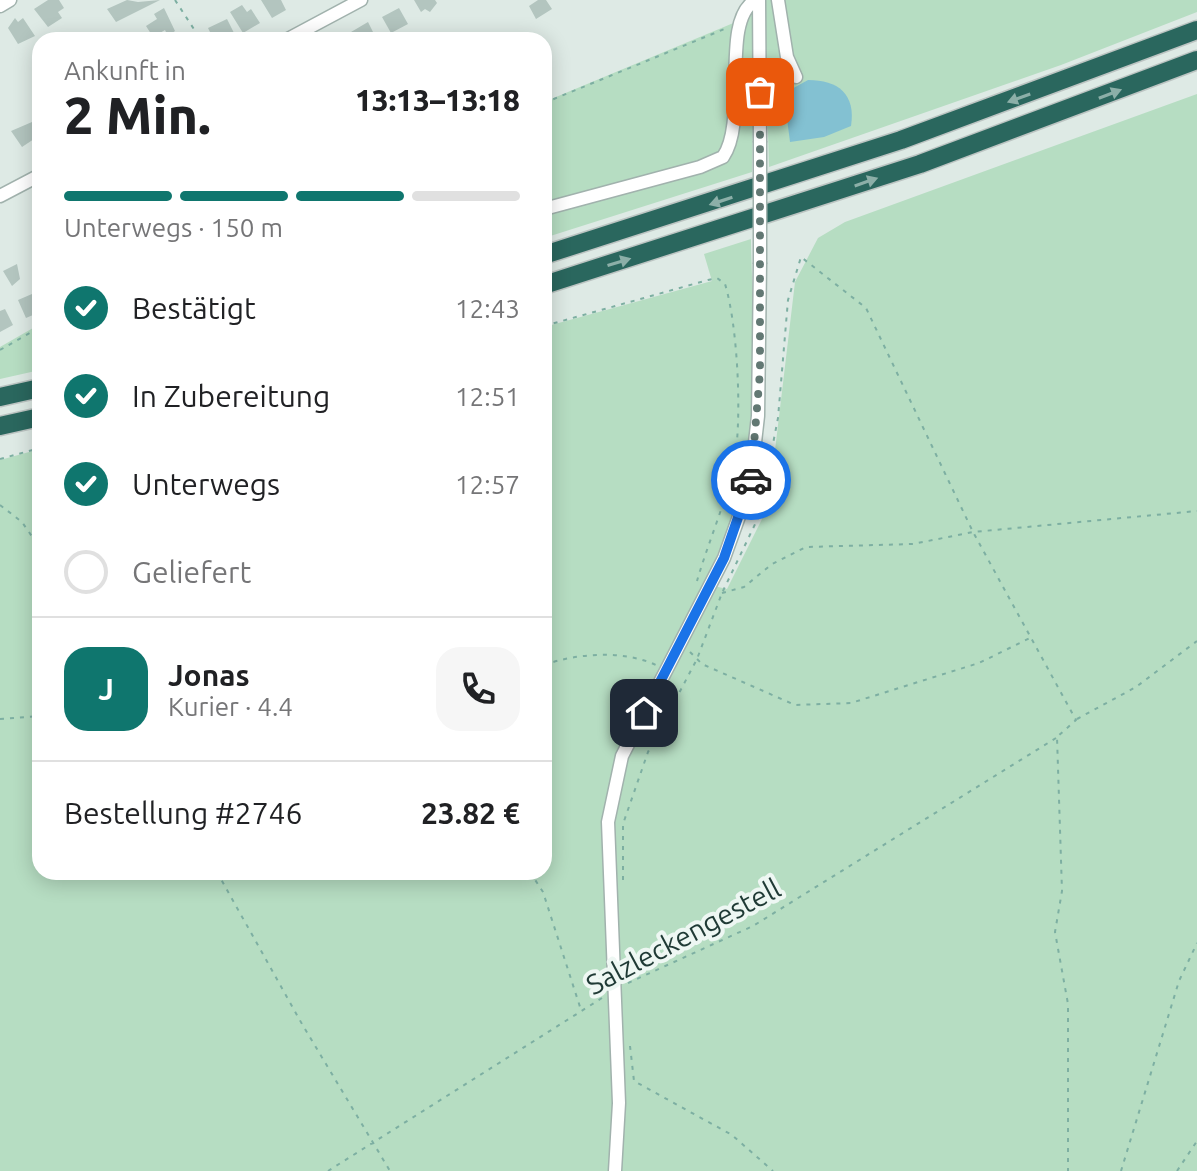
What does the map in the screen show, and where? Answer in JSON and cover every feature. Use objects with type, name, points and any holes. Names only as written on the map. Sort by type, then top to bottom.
[{"type":"highway","points":[[552,252],[901,140],[1197,30]]},
{"type":"highway","points":[[552,282],[920,164],[1197,60]]},
{"type":"highway","points":[[0,397],[32,390]]},
{"type":"highway","points":[[0,426],[32,419]]},
{"type":"street","points":[[0,6],[10,0]]},
{"type":"street","points":[[301,32],[361,0]]},
{"type":"street","points":[[552,207],[700,167],[723,157],[732,137],[740,23],[745,8],[757,0]]},
{"type":"street","points":[[615,1171],[619,1103],[608,822],[622,756],[707,591],[734,534],[750,486],[759,396],[757,0]]},
{"type":"street","points":[[778,0],[782,6],[787,57],[796,77]]},
{"type":"street","points":[[0,196],[32,179]]},
{"type":"path","points":[[175,0],[196,32]]},
{"type":"path","points":[[552,100],[740,23]]},
{"type":"path","points":[[623,890],[623,824],[648,752],[697,659],[763,500],[778,418],[788,300],[801,257],[866,308],[973,532],[1076,720]]},
{"type":"path","points":[[552,324],[708,280],[717,278],[725,284],[730,303],[737,425],[733,466],[697,582],[707,591]]},
{"type":"path","points":[[0,350],[32,332]]},
{"type":"path","points":[[0,459],[32,450]]},
{"type":"path","points":[[0,505],[22,522],[32,536]]},
{"type":"path","points":[[722,593],[744,587],[772,564],[806,547],[913,544],[973,532],[1197,511]]},
{"type":"path","points":[[681,642],[697,659],[795,705],[851,703],[979,663],[1030,638]]},
{"type":"path","name":"Salzleckengestell","points":[[328,1171],[615,989],[753,926],[1057,737],[1076,720],[1136,687],[1197,641]]},
{"type":"path","points":[[552,663],[570,657],[616,656],[639,659],[666,670]]},
{"type":"path","points":[[0,719],[32,717]]},
{"type":"path","points":[[1057,737],[1062,891],[1055,932],[1068,1004],[1068,1171]]},
{"type":"path","points":[[222,880],[390,1171]]},
{"type":"path","points":[[535,880],[543,892],[582,1011]]},
{"type":"path","points":[[1121,1171],[1179,981],[1197,943]]},
{"type":"path","points":[[629,1040],[634,1081],[732,1135],[773,1171]]},
{"type":"path","points":[[1177,1171],[1197,1141]]},
{"type":"green space","points":[[764,0],[1197,0],[1197,12],[1061,65],[769,167]]},
{"type":"green space","points":[[755,5],[752,172],[552,235],[552,99],[743,19]]},
{"type":"green space","points":[[1197,94],[1197,1171],[0,1171],[0,460],[32,451],[32,880],[552,880],[552,325],[712,281],[704,254],[751,239],[754,394],[748,456],[735,511],[705,584],[727,589],[763,517],[771,484],[795,282],[818,238],[845,222]]},
{"type":"green space","points":[[32,329],[32,372],[0,379],[0,347]]},
{"type":"water","points":[[808,80],[828,83],[843,91],[851,105],[851,126],[824,137],[790,142],[785,103],[790,90]]},
{"type":"building","points":[[48,0],[59,0],[64,8],[58,12],[62,18],[48,27],[34,9]]},
{"type":"building","points":[[127,0],[160,0],[116,22],[107,9]]},
{"type":"building","points":[[261,0],[281,0],[286,10],[272,18]]},
{"type":"building","points":[[414,0],[435,0],[437,3],[430,12],[425,9],[421,12]]},
{"type":"building","points":[[538,0],[546,0],[552,9],[536,19],[529,6]]},
{"type":"building","points":[[242,5],[247,12],[251,9],[260,23],[242,32],[230,12]]},
{"type":"building","points":[[164,8],[175,31],[150,32],[146,26],[157,19],[154,14]]},
{"type":"building","points":[[399,8],[408,24],[390,32],[382,17]]},
{"type":"building","points":[[15,18],[18,22],[23,18],[32,32],[32,37],[18,44],[8,28]]},
{"type":"building","points":[[227,19],[234,32],[210,32],[208,28]]},
{"type":"building","points":[[368,22],[373,32],[351,32]]},
{"type":"building","points":[[32,122],[32,140],[22,147],[11,131]]},
{"type":"building","points":[[17,264],[20,279],[12,286],[3,271]]},
{"type":"building","points":[[32,294],[32,315],[26,318],[18,300]]},
{"type":"building","points":[[5,309],[13,325],[0,332],[0,311]]},
{"type":"way so far","points":[[751,480],[757,437],[760,372],[760,92]]},
{"type":"route","points":[[644,713],[724,558],[751,480]]}]
